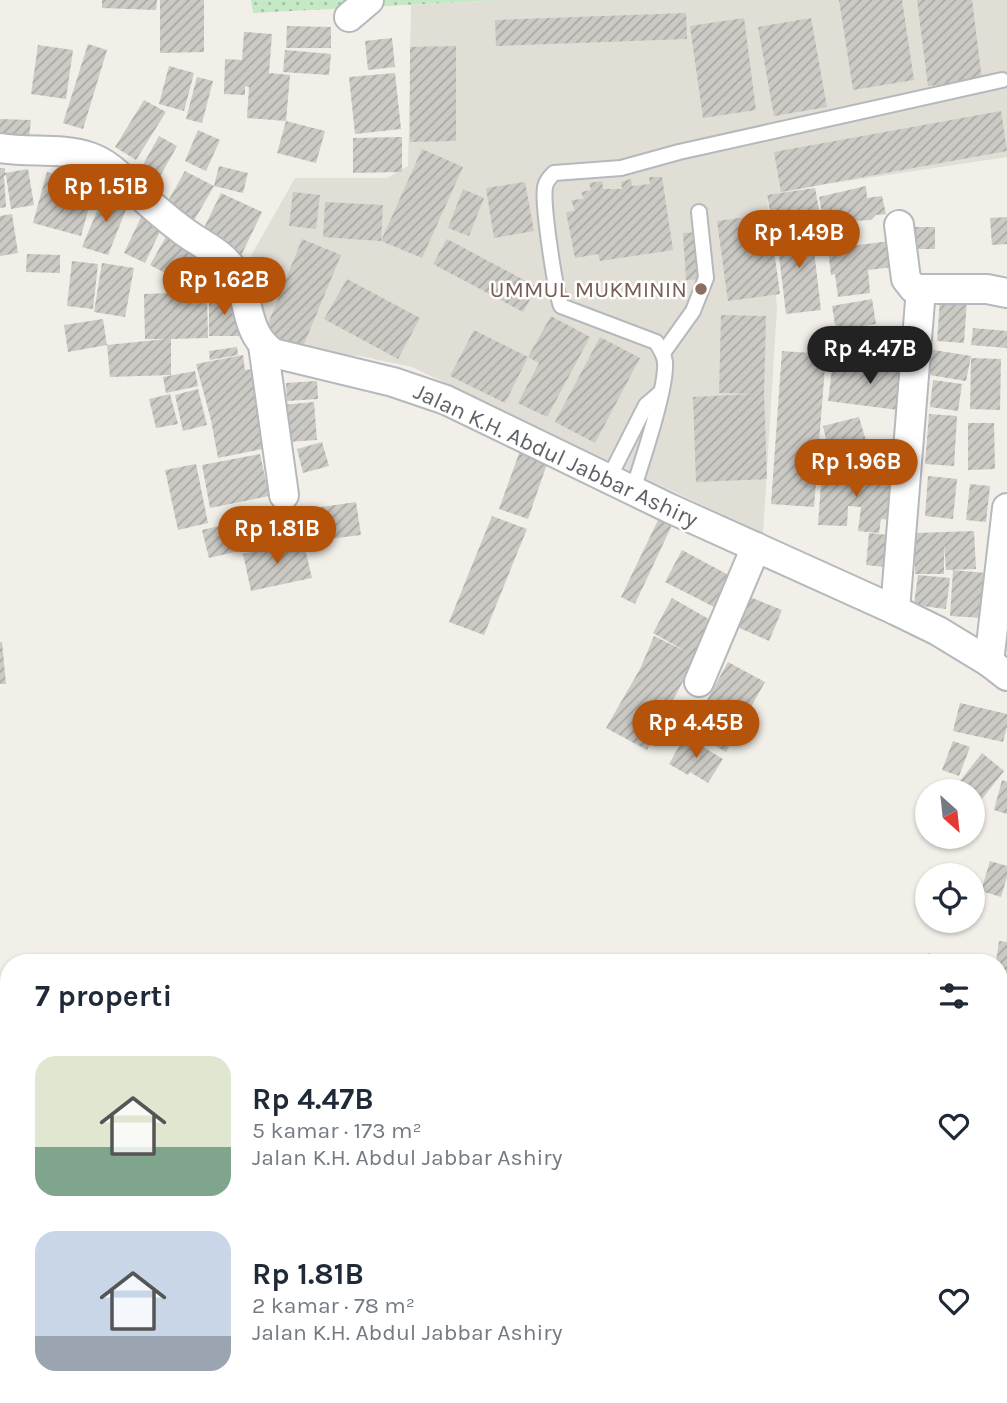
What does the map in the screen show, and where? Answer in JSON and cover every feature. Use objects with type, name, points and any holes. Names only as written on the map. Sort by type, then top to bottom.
[{"type":"street","points":[[0,149],[73,153],[106,165],[183,231],[219,255],[234,271],[242,288],[254,334],[263,345],[284,495]]},
{"type":"street","points":[[899,225],[906,279],[913,288],[987,289],[1007,293]]},
{"type":"street","points":[[895,610],[921,289]]},
{"type":"street","name":"Jalan K.H. Abdul Jabbar Ashiry","points":[[263,345],[286,358],[393,382],[446,400],[895,610],[937,631],[998,669]]},
{"type":"street","points":[[998,669],[1007,508]]},
{"type":"street","points":[[699,682],[756,547]]},
{"type":"lane","points":[[621,484],[660,393],[665,365],[663,354],[656,342],[561,306],[544,203],[545,184],[551,176],[554,173],[621,168],[679,152],[1002,80]]},
{"type":"lane","points":[[663,354],[693,311],[706,278],[699,212]]},
{"type":"lane","points":[[621,484],[646,405],[660,393]]},
{"type":"shaded area","points":[[500,0],[1007,0],[1007,157],[821,185],[767,196],[777,307],[763,534],[412,367],[360,356],[312,354],[267,341],[247,263],[295,178],[387,178],[408,166],[411,5]]},
{"type":"green space","points":[[251,0],[500,0],[253,13]]},
{"type":"building","points":[[102,0],[157,0],[156,10],[102,8]]},
{"type":"building","points":[[160,0],[204,0],[204,52],[160,53]]},
{"type":"building","points":[[839,0],[902,0],[914,80],[853,90]]},
{"type":"building","points":[[917,0],[972,0],[982,80],[928,86]]},
{"type":"building","points":[[686,13],[687,39],[496,46],[495,20]]},
{"type":"building","points":[[744,18],[756,110],[703,118],[690,26]]},
{"type":"building","points":[[811,18],[827,107],[774,116],[758,27]]},
{"type":"building","points":[[287,26],[331,27],[331,48],[286,48]]},
{"type":"building","points":[[244,32],[272,34],[269,73],[290,75],[286,121],[247,118],[249,87],[245,86],[245,95],[224,94],[225,59],[242,60]]},
{"type":"building","points":[[392,38],[395,67],[368,70],[365,41]]},
{"type":"building","points":[[88,44],[107,50],[83,129],[63,123]]},
{"type":"building","points":[[38,45],[73,50],[66,99],[31,94]]},
{"type":"building","points":[[456,46],[456,141],[410,142],[410,47]]},
{"type":"building","points":[[285,50],[331,54],[329,75],[283,72]]},
{"type":"building","points":[[169,66],[194,73],[184,111],[159,104]]},
{"type":"building","points":[[395,73],[401,129],[355,134],[349,77]]},
{"type":"building","points":[[197,77],[213,81],[202,123],[186,119]]},
{"type":"building","points":[[144,100],[166,112],[136,160],[115,147]]},
{"type":"building","points":[[1001,111],[1007,151],[781,192],[774,152]]},
{"type":"building","points":[[0,119],[31,120],[29,138],[0,137]]},
{"type":"building","points":[[286,121],[325,131],[316,163],[277,153]]},
{"type":"building","points":[[198,130],[220,140],[206,171],[185,161]]},
{"type":"building","points":[[159,136],[177,146],[157,182],[139,172]]},
{"type":"building","points":[[402,137],[402,172],[353,173],[353,138]]},
{"type":"building","points":[[422,149],[463,167],[422,258],[381,241]]},
{"type":"building","points":[[219,166],[248,173],[243,193],[214,186]]},
{"type":"building","points":[[0,168],[5,168],[5,173],[28,169],[34,205],[11,209],[6,175],[6,207],[0,208]]},
{"type":"building","points":[[185,171],[214,186],[192,224],[164,208]]},
{"type":"building","points":[[47,172],[95,185],[81,236],[33,223]]},
{"type":"building","points":[[649,177],[662,177],[673,250],[600,261],[598,254],[575,258],[566,212],[575,211],[571,200],[584,199],[581,192],[591,190],[589,183],[602,181],[603,189],[622,189],[621,182],[631,179],[632,186],[650,184]]},
{"type":"building","points":[[525,182],[534,231],[494,238],[486,188]]},
{"type":"building","points":[[866,186],[867,198],[882,196],[886,214],[876,215],[871,220],[825,227],[819,197]]},
{"type":"building","points":[[815,188],[820,215],[772,223],[767,195]]},
{"type":"building","points":[[463,189],[484,198],[469,236],[448,228]]},
{"type":"building","points":[[105,192],[129,202],[108,255],[82,247]]},
{"type":"building","points":[[293,192],[320,195],[316,229],[289,226]]},
{"type":"building","points":[[221,193],[262,212],[240,258],[199,238]]},
{"type":"building","points":[[325,202],[383,205],[381,241],[323,237]]},
{"type":"building","points":[[143,213],[164,223],[145,263],[124,253]]},
{"type":"building","points":[[12,214],[18,253],[0,256],[0,216]]},
{"type":"building","points":[[769,214],[780,294],[728,301],[717,221]]},
{"type":"building","points":[[1007,217],[1007,244],[992,245],[990,218]]},
{"type":"building","points":[[811,225],[821,310],[786,314],[776,230]]},
{"type":"building","points":[[912,227],[935,227],[935,249],[912,249]]},
{"type":"building","points":[[699,232],[703,279],[686,280],[683,233]]},
{"type":"building","points":[[167,235],[206,257],[189,286],[150,265]]},
{"type":"building","points":[[302,239],[341,255],[302,349],[264,334]]},
{"type":"building","points":[[447,239],[537,287],[523,312],[433,264]]},
{"type":"building","points":[[890,241],[893,267],[868,270],[870,293],[838,297],[835,274],[831,275],[828,249]]},
{"type":"building","points":[[27,254],[60,255],[60,273],[26,272]]},
{"type":"building","points":[[72,261],[98,264],[93,309],[67,306]]},
{"type":"building","points":[[102,263],[134,268],[125,317],[94,312]]},
{"type":"building","points":[[347,279],[420,318],[398,359],[324,319]]},
{"type":"building","points":[[170,293],[170,296],[207,295],[208,338],[171,339],[171,375],[110,377],[107,345],[166,339],[145,339],[144,294]]},
{"type":"building","points":[[209,298],[238,298],[239,336],[209,336]]},
{"type":"building","points":[[872,299],[876,324],[836,330],[832,306]]},
{"type":"building","points":[[940,299],[967,300],[964,343],[937,341]]},
{"type":"building","points":[[721,315],[766,316],[764,394],[767,479],[696,482],[693,397],[754,394],[719,393]]},
{"type":"building","points":[[551,316],[590,337],[547,417],[518,403],[539,363],[528,357]]},
{"type":"building","points":[[103,319],[107,345],[68,352],[64,325]]},
{"type":"building","points":[[875,328],[876,345],[837,347],[836,330]]},
{"type":"building","points":[[973,328],[1007,331],[1007,348],[971,345]]},
{"type":"building","points":[[474,330],[528,357],[505,403],[450,376]]},
{"type":"building","points":[[600,337],[640,358],[595,443],[555,422]]},
{"type":"building","points":[[237,347],[238,355],[210,360],[209,351]]},
{"type":"building","points":[[921,348],[971,356],[966,381],[917,373]]},
{"type":"building","points":[[782,351],[826,354],[814,507],[771,504]]},
{"type":"building","points":[[243,355],[245,370],[256,369],[272,447],[218,458],[196,364]]},
{"type":"building","points":[[971,358],[1001,359],[1000,410],[970,409]]},
{"type":"building","points":[[833,361],[911,370],[906,411],[828,401]]},
{"type":"building","points":[[195,371],[198,386],[166,393],[163,377]]},
{"type":"building","points":[[933,380],[962,384],[958,411],[930,407]]},
{"type":"building","points":[[317,381],[318,399],[287,401],[286,383]]},
{"type":"building","points":[[198,389],[207,425],[183,431],[175,395]]},
{"type":"building","points":[[170,394],[178,424],[156,428],[149,399]]},
{"type":"building","points":[[314,402],[317,440],[285,442],[282,405]]},
{"type":"building","points":[[929,414],[957,416],[954,466],[925,464]]},
{"type":"building","points":[[859,417],[869,451],[831,461],[823,426]]},
{"type":"building","points":[[968,423],[994,423],[995,469],[968,470]]},
{"type":"building","points":[[322,442],[329,466],[303,473],[297,449]]},
{"type":"building","points":[[521,448],[549,458],[528,519],[499,509]]},
{"type":"building","points":[[260,454],[269,496],[210,508],[202,465]]},
{"type":"building","points":[[196,464],[208,523],[178,530],[165,470]]},
{"type":"building","points":[[822,471],[884,474],[883,481],[896,482],[893,520],[881,519],[879,533],[858,531],[861,507],[848,506],[847,526],[818,525]]},
{"type":"building","points":[[928,476],[957,479],[953,519],[925,516]]},
{"type":"building","points":[[970,484],[990,486],[986,522],[966,520]]},
{"type":"building","points":[[356,502],[361,535],[312,541],[308,509]]},
{"type":"building","points":[[289,510],[295,538],[209,558],[202,530]]},
{"type":"building","points":[[492,516],[527,529],[484,635],[449,622]]},
{"type":"building","points":[[659,518],[672,525],[635,604],[621,597]]},
{"type":"building","points":[[974,531],[976,569],[946,570],[944,544],[944,574],[915,574],[915,533]]},
{"type":"building","points":[[869,533],[888,535],[885,567],[866,565]]},
{"type":"building","points":[[303,540],[312,578],[251,591],[243,554]]},
{"type":"building","points":[[682,550],[734,578],[718,609],[665,582]]},
{"type":"building","points":[[953,570],[985,573],[983,618],[950,616]]},
{"type":"building","points":[[918,575],[950,578],[946,609],[914,605]]},
{"type":"building","points":[[750,597],[782,610],[769,641],[737,627]]},
{"type":"building","points":[[672,598],[714,622],[647,750],[606,728],[640,669],[654,636],[687,652],[653,633]]},
{"type":"building","points":[[2,642],[6,684],[0,684]]},
{"type":"building","points":[[728,662],[765,682],[726,752],[690,731]]},
{"type":"building","points":[[960,703],[1007,714],[1003,742],[953,731]]},
{"type":"building","points":[[685,736],[723,759],[708,783],[669,764]]},
{"type":"building","points":[[953,741],[970,747],[959,776],[942,770]]},
{"type":"building","points":[[982,753],[1004,771],[985,795],[985,779],[962,779]]},
{"type":"building","points":[[1002,780],[1007,782],[1007,814],[994,810]]},
{"type":"building","points":[[990,861],[1007,866],[1001,897],[985,892],[985,878]]},
{"type":"building","points":[[999,941],[1007,942],[1007,954],[997,954]]},
{"type":"place","name":"UMMUL MUKMININ","points":[[701,289]]}]
